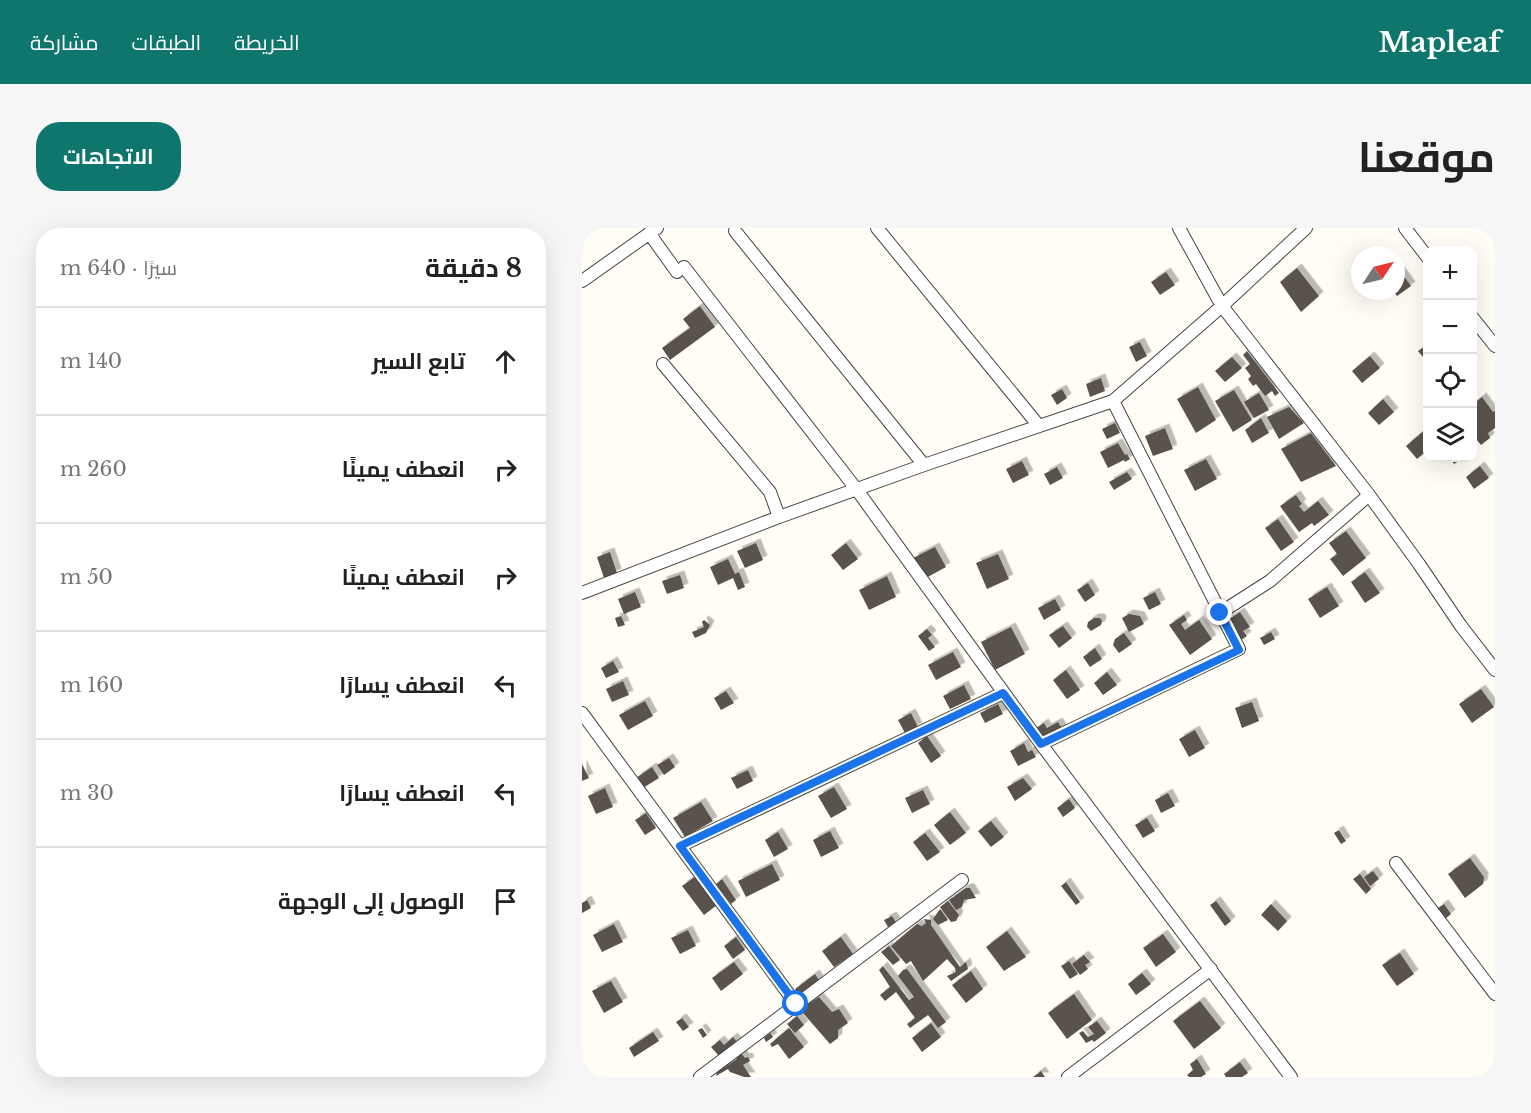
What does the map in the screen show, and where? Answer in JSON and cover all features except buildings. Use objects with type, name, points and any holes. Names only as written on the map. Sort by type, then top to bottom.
[{"type":"street","points":[[877,228],[1039,426]]},
{"type":"street","points":[[1179,228],[1222,306],[1369,495],[1461,626],[1495,670]]},
{"type":"street","points":[[582,593],[779,517],[1113,401],[1222,306],[1306,228]]},
{"type":"street","points":[[1405,228],[1423,251]]},
{"type":"street","points":[[582,281],[653,231],[680,270],[857,490],[1003,693],[1291,1077]]},
{"type":"street","points":[[730,231],[924,465]]},
{"type":"street","points":[[1477,322],[1495,346]]},
{"type":"street","points":[[663,364],[770,492],[779,517]]},
{"type":"street","points":[[1041,744],[1239,650],[1113,401]]},
{"type":"street","points":[[1220,613],[1270,581],[1369,495]]},
{"type":"street","points":[[680,846],[1003,693]]},
{"type":"street","points":[[582,713],[796,1004]]},
{"type":"street","points":[[1396,863],[1495,994]]},
{"type":"street","points":[[700,1077],[962,880]]},
{"type":"street","points":[[1068,1077],[1210,969]]},
{"type":"route","points":[[796,1004],[680,846],[1003,693],[1041,744],[1239,650],[1220,613]]}]
